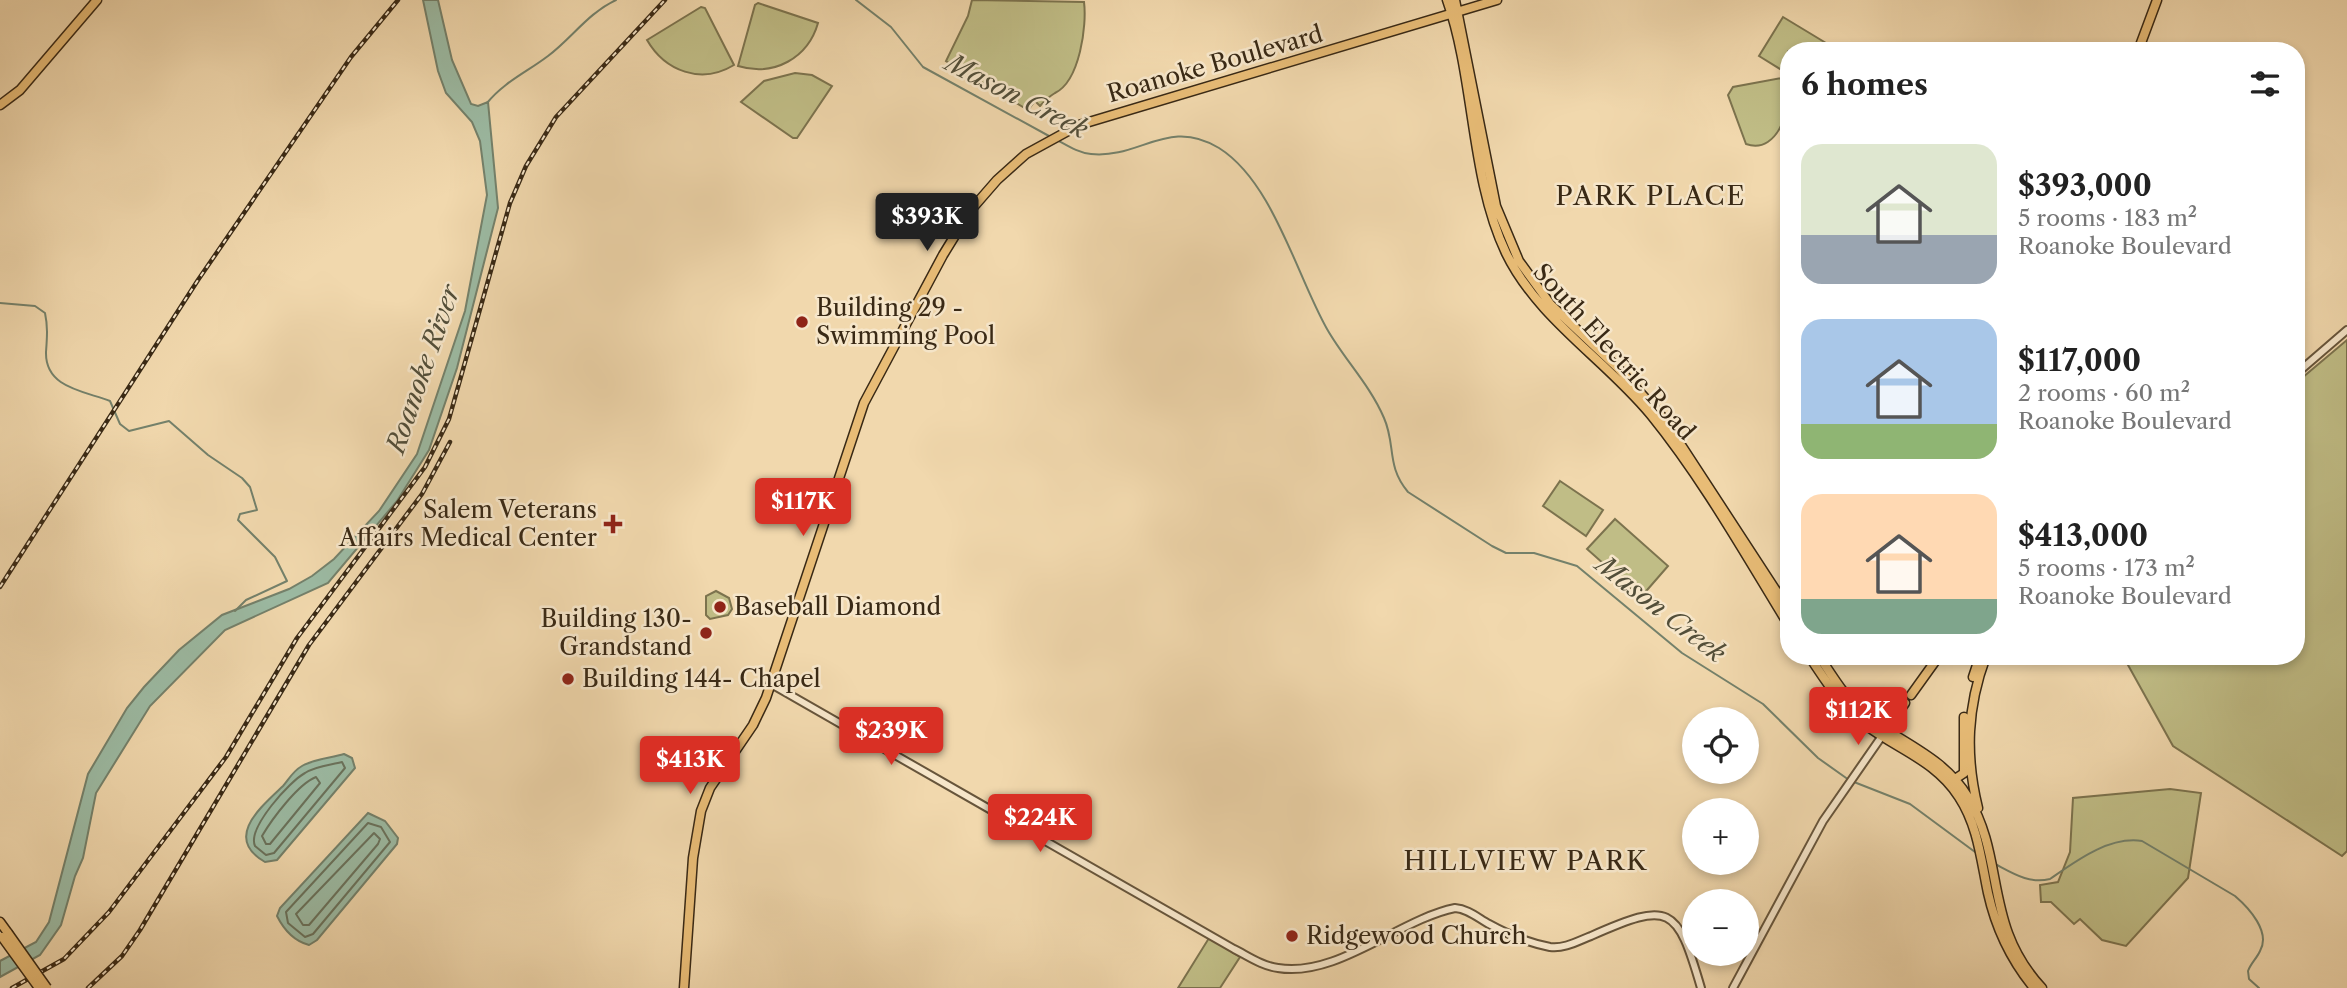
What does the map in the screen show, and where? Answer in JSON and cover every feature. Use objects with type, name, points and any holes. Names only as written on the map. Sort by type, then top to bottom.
[{"type":"main road","points":[[0,105],[20,90],[97,0]]},
{"type":"main road","name":"South Electric Road","points":[[1447,0],[1455,14],[1496,206],[1519,261],[1551,305],[1618,368],[1664,419],[1780,597]]},
{"type":"main road","name":"South Electric Road","points":[[1455,0],[1455,14],[1490,206],[1514,268],[1545,310],[1622,382],[1665,433],[1780,612]]},
{"type":"main road","name":"Roanoke Boulevard","points":[[684,988],[693,858],[701,811],[716,778],[752,725],[771,684],[864,403],[967,215],[997,180],[1054,136],[1123,111],[1497,0]]},
{"type":"main road","points":[[2141,42],[2157,0]]},
{"type":"main road","points":[[1817,665],[1851,712],[1929,764],[1947,781],[1967,811],[1981,843],[2003,940],[2034,988]]},
{"type":"main road","points":[[1825,665],[1855,706],[1885,733],[1935,759],[1955,779],[1969,799],[1981,828]]},
{"type":"main road","points":[[1911,695],[1933,665]]},
{"type":"main road","points":[[1955,779],[1964,773],[1965,709],[1977,665]]},
{"type":"main road","points":[[1981,843],[1981,828],[1970,775],[1969,726],[1977,680],[1983,665]]},
{"type":"main road","points":[[1885,733],[1905,704]]},
{"type":"main road","points":[[1990,882],[2012,946],[2042,988]]},
{"type":"main road","points":[[0,922],[3,935],[39,988]]},
{"type":"main road","points":[[3,935],[47,988]]},
{"type":"street","points":[[2305,366],[2347,330]]},
{"type":"street","points":[[771,684],[1242,953],[1276,968],[1293,969],[1328,961],[1455,908],[1467,910],[1499,929],[1535,943],[1560,947],[1633,918],[1653,914],[1664,915],[1677,925],[1687,941],[1701,988]]},
{"type":"street","points":[[1733,988],[1816,833],[1885,733]]},
{"type":"shaded area","points":[[972,0],[1084,2],[1080,52],[1064,87],[1040,106],[1035,101],[1028,110],[946,61],[968,16]]},
{"type":"shaded area","points":[[758,3],[818,23],[806,46],[788,62],[764,69],[751,69],[738,66],[755,5]]},
{"type":"shaded area","points":[[701,7],[705,8],[734,65],[709,74],[685,72],[674,67],[655,51],[647,40]]},
{"type":"shaded area","points":[[1783,17],[1824,42],[1780,42],[1780,69],[1759,56]]},
{"type":"shaded area","points":[[795,73],[812,75],[832,86],[797,138],[793,138],[741,102],[764,81]]},
{"type":"shaded area","points":[[1780,78],[1780,127],[1768,142],[1758,146],[1746,144],[1728,95],[1733,87]]},
{"type":"shaded area","points":[[2347,340],[2347,851],[2342,856],[2173,746],[2128,665],[2305,665],[2305,375]]},
{"type":"shaded area","points":[[1560,481],[1603,510],[1586,536],[1543,506]]},
{"type":"shaded area","points":[[1615,519],[1668,566],[1641,597],[1587,549]]},
{"type":"shaded area","name":"Baseball Diamond","points":[[716,591],[729,598],[732,609],[728,615],[710,619],[706,615],[706,596]]},
{"type":"shaded area","points":[[2170,789],[2201,793],[2188,878],[2126,946],[2102,940],[2080,919],[2074,924],[2051,902],[2041,902],[2040,885],[2058,882],[2070,852],[2073,798]]},
{"type":"shaded area","points":[[1209,938],[1240,957],[1220,988],[1178,988]]},
{"type":"water","points":[[423,0],[438,0],[452,60],[471,104],[478,106],[488,102],[498,208],[457,368],[429,450],[397,501],[328,583],[225,630],[150,706],[96,793],[83,858],[61,925],[40,955],[0,977],[0,961],[36,942],[49,922],[88,774],[127,708],[179,650],[222,615],[289,589],[334,559],[379,511],[417,454],[465,311],[487,195],[480,141],[472,122],[446,93],[438,71]]},
{"type":"water","points":[[344,754],[352,758],[355,768],[277,860],[265,862],[253,853],[247,843],[246,833],[265,803],[302,766]]},
{"type":"water","points":[[368,813],[385,821],[398,838],[397,844],[317,940],[309,945],[299,941],[290,934],[277,916],[280,908]]},
{"type":"waterway","name":"Mason Creek","points":[[487,103],[508,83],[557,49],[597,12],[616,0]]},
{"type":"waterway","name":"Mason Creek","points":[[856,0],[891,27],[923,67],[1049,136]]},
{"type":"waterway","name":"Mason Creek","points":[[1057,140],[1078,151],[1108,154],[1154,141],[1184,137],[1201,140],[1219,148],[1238,163],[1269,206],[1327,329],[1378,406],[1388,428],[1397,473],[1408,492],[1506,553],[1534,553],[1577,566],[1682,653],[1763,704],[1818,758],[1849,780]]},
{"type":"waterway","points":[[0,303],[35,306],[45,313],[47,364],[59,381],[78,391],[110,401],[120,424],[129,431],[169,421],[250,487],[257,510],[240,514],[238,520],[275,557],[287,581],[246,600],[235,611]]},
{"type":"waterway","name":"Mason Creek","points":[[1854,782],[1910,804],[1975,852]]},
{"type":"waterway","name":"Mason Creek","points":[[1995,864],[2022,877],[2050,879],[2105,846],[2130,840],[2142,841],[2235,896],[2252,914],[2261,928],[2263,944],[2248,971],[2249,979],[2259,988]]},
{"type":"railway","points":[[0,587],[198,280],[351,57],[398,0]]},
{"type":"railway","points":[[12,988],[64,959],[109,912],[226,757],[297,638],[425,467],[449,419],[510,203],[526,166],[556,117],[665,0]]},
{"type":"railway","points":[[88,988],[122,956],[140,930],[309,645],[422,494],[450,442]]},
{"type":"place","name":"Building 29 - Swimming Pool","points":[[802,322]]},
{"type":"place","name":"Salem Veterans Affairs Medical Center","points":[[613,524]]},
{"type":"place","name":"Baseball Diamond","points":[[720,607]]},
{"type":"place","name":"Building 130- Grandstand","points":[[706,633]]},
{"type":"place","name":"Building 144- Chapel","points":[[568,679]]},
{"type":"place","name":"Ridgewood Church","points":[[1292,936]]},
{"type":"district","name":"PARK PLACE","points":[[1651,196]]},
{"type":"district","name":"HILLVIEW PARK","points":[[1526,861]]},
{"type":"water label","name":"Roanoke River","points":[[423,369]]}]
